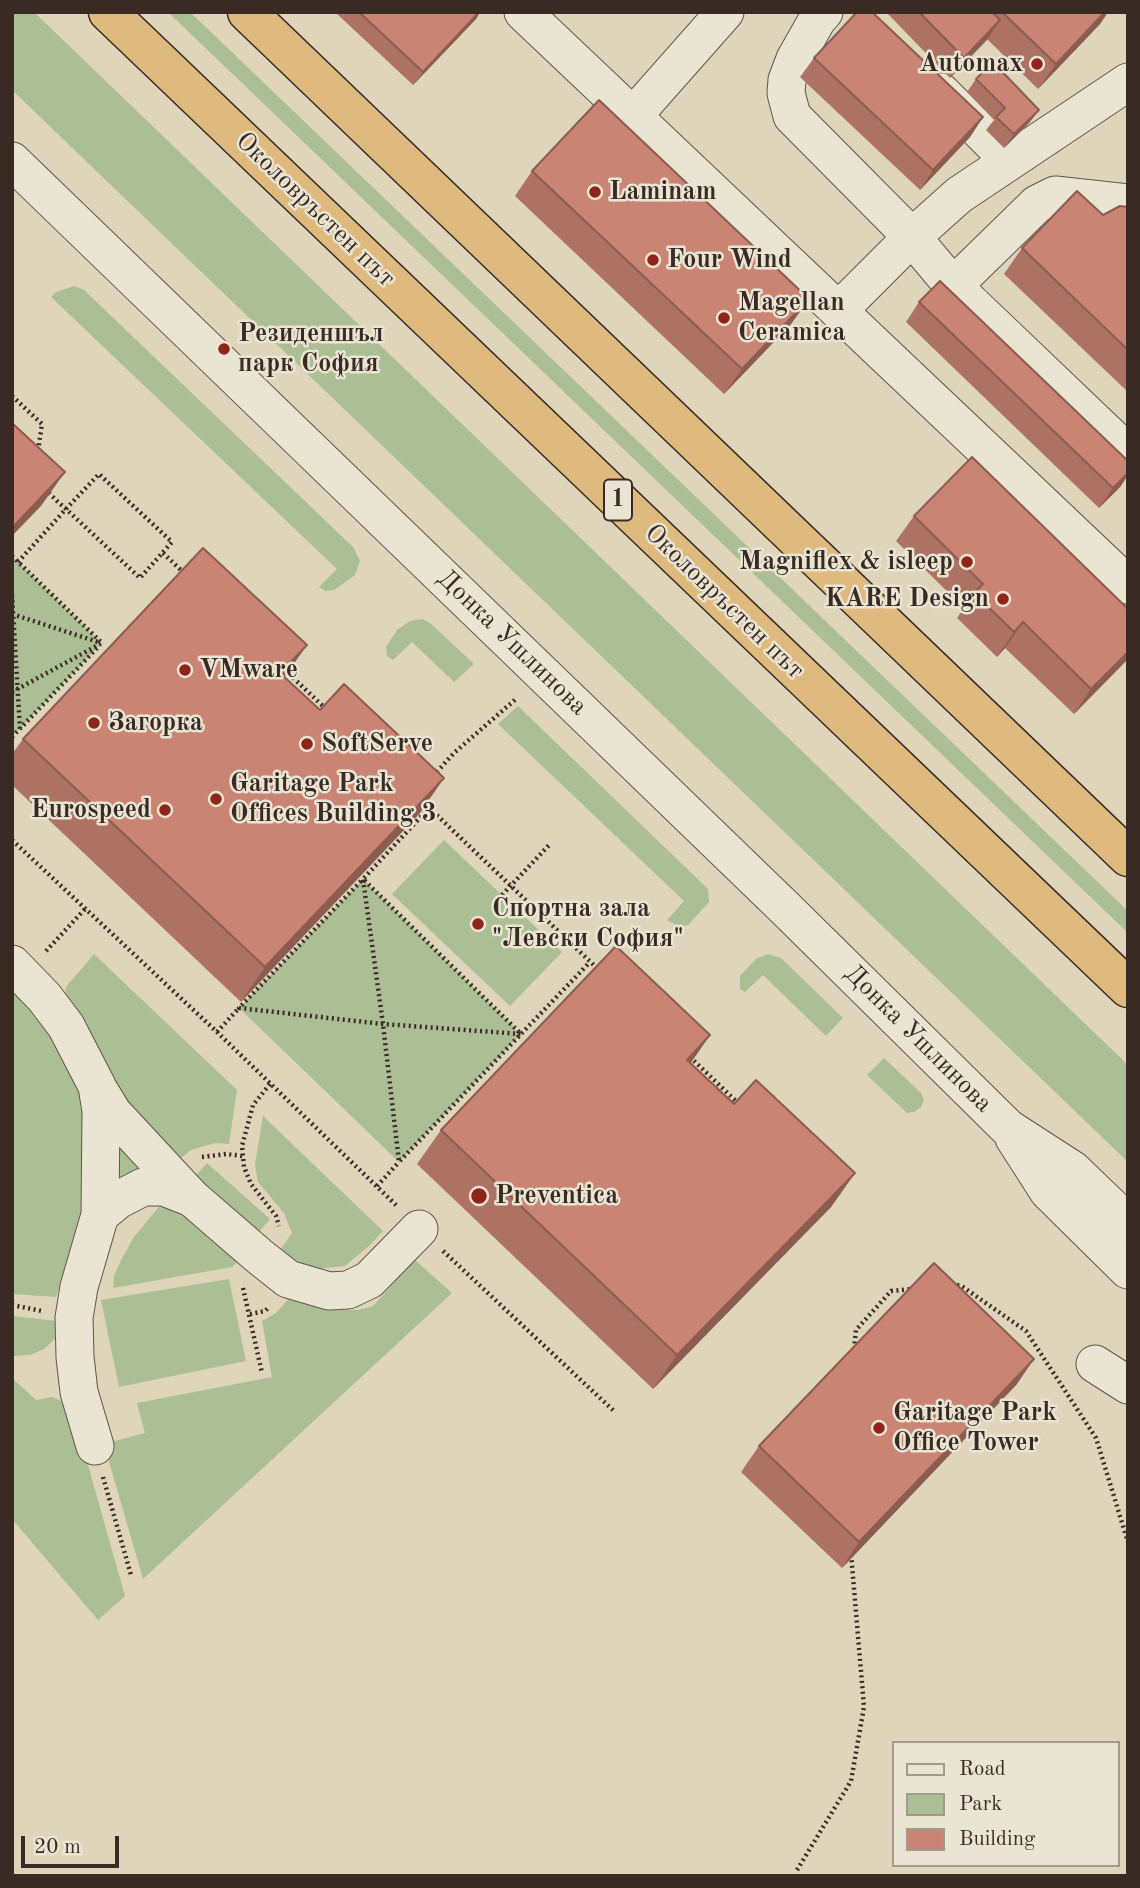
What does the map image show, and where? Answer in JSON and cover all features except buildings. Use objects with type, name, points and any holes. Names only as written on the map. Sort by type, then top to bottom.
[{"type":"highway","name":"Околовръстен път","points":[[108,12],[1128,988]]},
{"type":"highway","points":[[247,12],[1128,857]]},
{"type":"street","points":[[523,12],[839,310],[1121,564]]},
{"type":"street","points":[[824,12],[795,59],[786,80],[786,93],[792,116],[912,237],[953,286],[1128,453]]},
{"type":"street","points":[[633,116],[718,15]]},
{"type":"street","points":[[914,65],[1010,161]]},
{"type":"street","points":[[839,310],[912,237],[960,195],[1128,82]]},
{"type":"street","name":"Донка Ушлинова","points":[[12,161],[785,908],[1008,1128],[1073,1170],[1128,1223]]},
{"type":"street","points":[[953,286],[1037,204],[1046,199],[1055,195],[1074,195],[1128,203]]},
{"type":"street","points":[[18,970],[66,1026],[96,1086],[113,1113],[192,1198],[288,1279],[329,1291],[348,1290],[369,1280],[419,1229]]},
{"type":"street","points":[[95,1446],[79,1392],[74,1318],[79,1287],[100,1215],[102,1132],[96,1086]]},
{"type":"street","name":"Донка Ушлинова","points":[[1008,1128],[1048,1191],[1128,1270]]},
{"type":"street","points":[[100,1215],[118,1200],[143,1187],[164,1187],[192,1198]]},
{"type":"street","points":[[1096,1364],[1128,1385]]},
{"type":"path","points":[[12,396],[42,424],[36,464]]},
{"type":"path","points":[[18,562],[66,509],[99,474],[173,542],[140,578],[66,509],[41,486]]},
{"type":"path","points":[[163,553],[192,581]]},
{"type":"path","points":[[12,556],[102,643]]},
{"type":"path","points":[[12,595],[20,729]]},
{"type":"path","points":[[13,615],[102,643]]},
{"type":"path","points":[[12,692],[102,643]]},
{"type":"path","points":[[12,737],[102,643]]},
{"type":"path","points":[[279,664],[327,710]]},
{"type":"path","points":[[300,700],[308,691]]},
{"type":"path","points":[[431,778],[454,753],[517,698]]},
{"type":"path","points":[[415,794],[600,971]]},
{"type":"path","points":[[217,1032],[429,808]]},
{"type":"path","points":[[12,840],[217,1032],[419,1229],[615,1412]]},
{"type":"path","points":[[502,895],[550,844]]},
{"type":"path","points":[[363,879],[399,1163]]},
{"type":"path","points":[[363,879],[521,1034]]},
{"type":"path","points":[[18,970],[85,909]]},
{"type":"path","points":[[377,1186],[590,962]]},
{"type":"path","points":[[239,1008],[383,1024],[521,1034]]},
{"type":"path","points":[[681,1048],[741,1106]]},
{"type":"path","points":[[946,1286],[960,1285],[1026,1331],[1096,1438],[1128,1542]]},
{"type":"path","points":[[853,1355],[856,1330],[891,1291],[919,1289]]},
{"type":"path","points":[[95,1446],[131,1575]]},
{"type":"path","points":[[797,1870],[851,1781],[864,1707],[851,1551]]},
{"type":"green space","points":[[12,12],[34,12],[1128,1065],[1128,1162],[12,90]]},
{"type":"green space","points":[[168,12],[190,12],[1128,911],[1128,933]]},
{"type":"green space","points":[[74,286],[84,290],[353,547],[360,561],[355,575],[334,590],[325,591],[319,587],[337,569],[51,297],[56,292]]},
{"type":"green space","points":[[12,556],[102,643],[12,737]]},
{"type":"green space","points":[[422,619],[430,623],[474,664],[454,682],[412,642],[393,660],[387,656],[386,647],[397,630],[410,621]]},
{"type":"green space","points":[[518,706],[708,889],[709,902],[688,925],[680,927],[667,920],[684,901],[498,724]]},
{"type":"green space","name":"Спортна зала \"Левски София\"","points":[[444,840],[562,952],[510,1006],[392,894]]},
{"type":"green space","points":[[363,879],[521,1034],[399,1162],[239,1008]]},
{"type":"green space","points":[[94,954],[237,1090],[229,1144],[215,1143],[191,1150],[174,1163],[131,1113],[65,996],[66,987]]},
{"type":"green space","points":[[768,954],[781,958],[843,1018],[826,1036],[763,975],[745,992],[740,989],[740,976],[756,959]]},
{"type":"green space","points":[[12,976],[91,1097],[84,1210],[56,1297],[12,1294]]},
{"type":"green space","points":[[884,1058],[921,1093],[924,1100],[921,1107],[914,1112],[907,1113],[867,1075]]},
{"type":"green space","points":[[263,1116],[383,1231],[345,1266],[316,1269],[297,1265],[279,1252],[292,1233],[284,1213],[258,1182],[255,1165]]},
{"type":"green space","points":[[113,1128],[155,1177],[114,1188]]},
{"type":"green space","points":[[207,1163],[270,1219],[253,1239],[190,1182]]},
{"type":"green space","points":[[167,1197],[239,1260],[232,1267],[113,1288],[114,1276],[134,1237]]},
{"type":"green space","points":[[415,1260],[452,1293],[143,1579],[104,1444],[145,1433],[137,1403],[272,1377],[262,1321],[276,1313],[292,1295],[307,1304],[326,1310],[358,1310],[373,1306]]},
{"type":"green space","points":[[229,1279],[246,1361],[119,1387],[101,1300]]},
{"type":"green space","points":[[12,1316],[57,1321],[55,1339],[44,1349],[30,1355],[12,1356]]},
{"type":"green space","points":[[12,1378],[36,1400],[52,1397],[64,1402],[75,1419],[125,1596],[98,1620],[12,1519]]},
{"type":"place","name":"Automax","points":[[1037,64]]},
{"type":"place","name":"Laminam","points":[[595,192]]},
{"type":"place","name":"Four Wind","points":[[653,260]]},
{"type":"place","name":"Magellan Ceramica","points":[[724,318]]},
{"type":"place","name":"Резиденшъл парк София","points":[[224,349]]},
{"type":"place","name":"Magniflex & isleep","points":[[967,562]]},
{"type":"place","name":"KARE Design","points":[[1003,599]]},
{"type":"place","name":"VMware","points":[[185,670]]},
{"type":"place","name":"Загорка","points":[[94,723]]},
{"type":"place","name":"SoftServe","points":[[307,744]]},
{"type":"place","name":"Garitage Park Offices Building 3","points":[[216,799]]},
{"type":"place","name":"Eurospeed","points":[[165,810]]},
{"type":"place","name":"Спортна зала \"Левски София\"","points":[[478,924]]},
{"type":"place","name":"Preventica","points":[[479,1196]]},
{"type":"place","name":"Garitage Park Office Tower","points":[[879,1428]]}]
